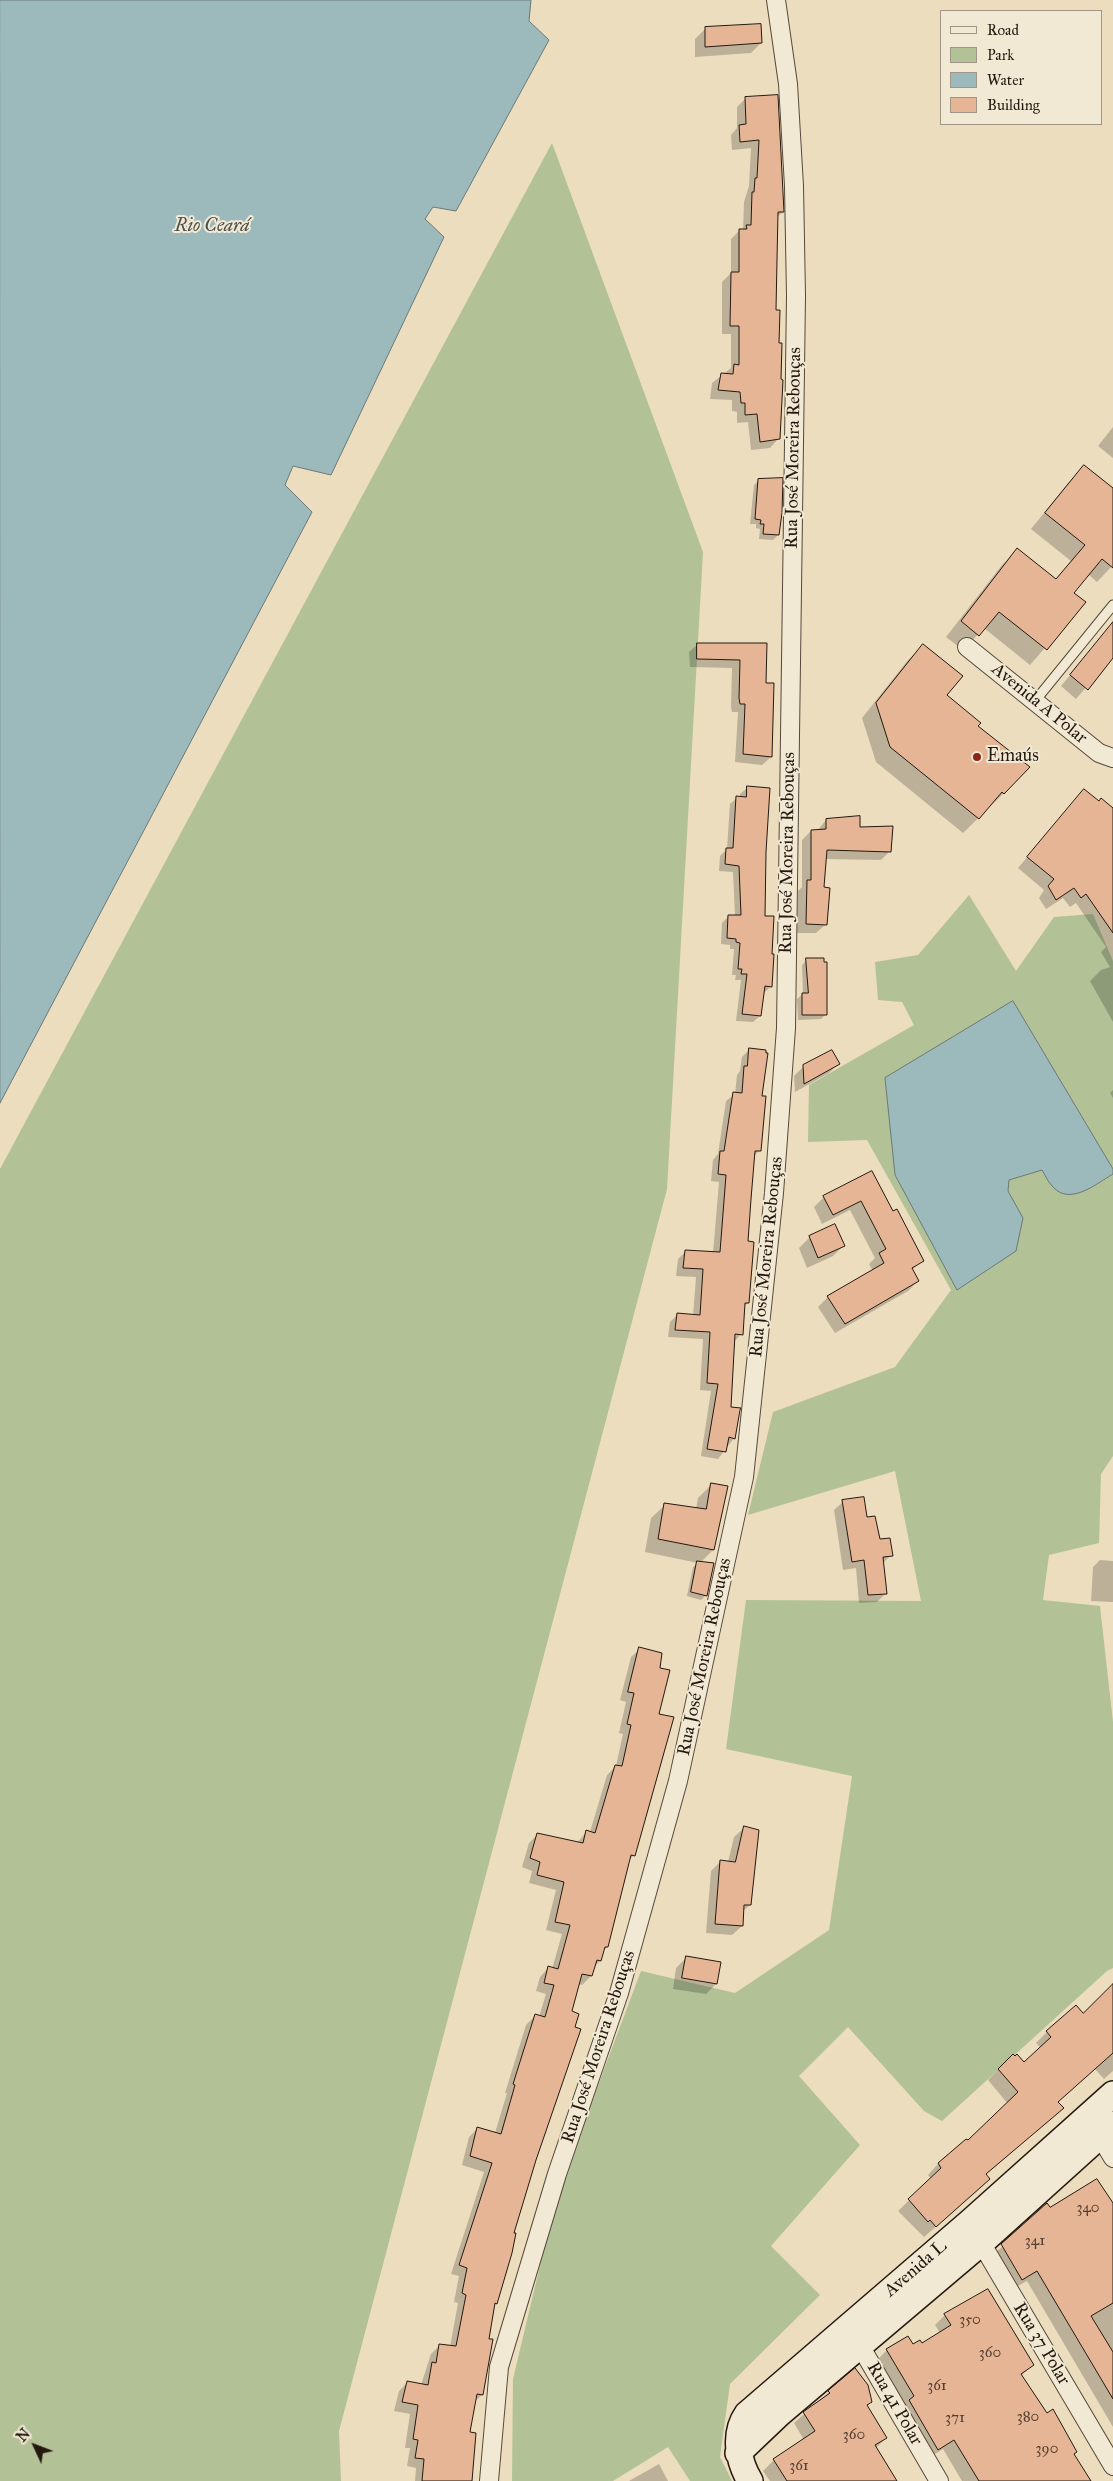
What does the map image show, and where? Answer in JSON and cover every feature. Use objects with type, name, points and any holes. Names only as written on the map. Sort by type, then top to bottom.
[{"type":"street","name":"Rua José Moreira Rebouças","points":[[489,2481],[499,2367],[557,2174],[619,1993],[678,1781],[744,1477],[774,1193],[786,1018],[796,296],[794,186],[789,94],[776,0]]},
{"type":"street","name":"Avenida A Polar","points":[[967,647],[1100,753],[1113,758]]},
{"type":"street","name":"Avenida L","points":[[750,2481],[738,2452],[780,2414],[854,2336],[1100,2126],[1113,2094]]},
{"type":"street","points":[[1100,2126],[1113,2158]]},
{"type":"street","name":"Rua 37 Polar","points":[[975,2233],[1113,2466]]},
{"type":"street","name":"Rua 41 Polar","points":[[854,2336],[939,2481]]},
{"type":"lane","points":[[1034,701],[1113,605]]},
{"type":"green space","points":[[552,143],[703,552],[667,1189],[339,2431],[341,2481],[0,2481],[0,1169]]},
{"type":"green space","points":[[969,895],[1016,971],[1054,917],[1093,914],[1113,961],[1113,1456],[1101,1474],[1099,1543],[1049,1555],[1043,1600],[1100,1606],[1113,1722],[1113,1968],[1107,1971],[942,2121],[924,2111],[848,2027],[799,2076],[860,2145],[771,2246],[820,2295],[730,2384],[720,2457],[732,2481],[690,2481],[668,2447],[613,2481],[512,2481],[513,2379],[557,2194],[641,1971],[735,1993],[829,1930],[852,1776],[726,1749],[746,1600],[921,1601],[895,1471],[748,1515],[773,1412],[895,1367],[951,1290],[867,1140],[808,1142],[809,1085],[914,1025],[902,1002],[878,1000],[875,962],[918,955]]},
{"type":"water","name":"Rio Ceará","points":[[0,0],[531,0],[529,21],[549,40],[456,211],[433,207],[425,219],[444,237],[331,475],[293,466],[285,485],[312,512],[0,1103]]},
{"type":"water","points":[[1013,1001],[1113,1169],[1113,1174],[1091,1188],[1075,1194],[1060,1192],[1053,1187],[1042,1170],[1009,1180],[1008,1191],[1023,1218],[1016,1251],[957,1290],[895,1175],[885,1078]]},
{"type":"building","points":[[761,24],[762,43],[705,47],[705,27]]},
{"type":"building","points":[[778,95],[784,212],[778,212],[776,310],[780,310],[779,343],[782,343],[781,379],[783,380],[780,439],[760,442],[757,414],[745,415],[745,403],[741,403],[740,392],[718,390],[721,373],[733,374],[734,364],[739,365],[739,326],[730,326],[731,272],[739,272],[739,229],[747,229],[746,225],[751,225],[752,192],[754,192],[755,178],[757,178],[759,140],[740,142],[739,125],[746,124],[745,97]]},
{"type":"building","points":[[1084,465],[1113,488],[1113,568],[1102,559],[1074,593],[1086,602],[1047,650],[999,612],[979,636],[961,621],[1017,548],[1056,579],[1085,545],[1045,513]]},
{"type":"building","points":[[783,478],[779,535],[763,534],[764,524],[760,524],[761,520],[755,519],[758,479]]},
{"type":"building","points":[[1113,622],[1113,658],[1088,690],[1070,675]]},
{"type":"building","points":[[697,643],[767,643],[766,683],[774,683],[772,757],[743,754],[745,704],[740,704],[739,698],[740,660],[697,659]]},
{"type":"building","points":[[923,644],[963,676],[947,695],[981,723],[978,726],[1030,767],[1004,794],[1002,792],[979,819],[890,747],[876,703]]},
{"type":"building","points":[[747,786],[770,788],[765,916],[774,916],[772,954],[774,954],[772,987],[765,986],[761,1016],[742,1014],[747,974],[741,974],[742,969],[738,969],[740,943],[736,942],[736,939],[727,938],[728,915],[741,915],[739,866],[725,864],[726,848],[733,848],[736,796],[746,797]]},
{"type":"building","points":[[1084,789],[1099,801],[1101,798],[1113,808],[1113,933],[1086,894],[1081,898],[1074,888],[1056,900],[1048,886],[1054,879],[1027,857]]},
{"type":"building","points":[[860,816],[860,827],[893,826],[891,852],[827,850],[824,887],[830,888],[827,925],[806,924],[807,880],[811,880],[811,830],[826,829],[826,819]]},
{"type":"building","points":[[806,958],[824,958],[824,962],[827,962],[827,1015],[802,1015],[802,993],[808,993]]},
{"type":"building","points":[[749,1048],[766,1050],[766,1053],[768,1053],[762,1096],[766,1096],[761,1151],[755,1151],[751,1199],[748,1241],[754,1242],[749,1303],[745,1303],[743,1335],[735,1334],[731,1407],[741,1408],[735,1439],[729,1437],[726,1452],[707,1449],[718,1384],[707,1383],[710,1332],[675,1330],[677,1313],[700,1315],[703,1269],[683,1268],[685,1250],[720,1252],[726,1175],[718,1174],[720,1151],[724,1151],[733,1092],[742,1093],[744,1066],[747,1066]]},
{"type":"building","points":[[832,1050],[840,1064],[804,1084],[803,1065]]},
{"type":"building","points":[[872,1171],[893,1211],[897,1209],[924,1261],[912,1268],[919,1281],[845,1324],[827,1296],[884,1263],[879,1253],[886,1249],[861,1201],[833,1215],[823,1196]]},
{"type":"building","points":[[835,1224],[845,1246],[818,1258],[809,1236]]},
{"type":"building","points":[[711,1483],[728,1486],[714,1550],[658,1539],[664,1503],[706,1509]]},
{"type":"building","points":[[864,1497],[867,1517],[875,1516],[880,1539],[890,1538],[893,1556],[883,1557],[887,1594],[868,1595],[864,1560],[852,1562],[842,1500]]},
{"type":"building","points":[[697,1561],[714,1563],[707,1596],[691,1592]]},
{"type":"building","points":[[639,1647],[662,1653],[660,1668],[670,1670],[659,1714],[674,1717],[635,1856],[631,1855],[608,1947],[605,1947],[601,1961],[597,1960],[592,1976],[582,1974],[572,2011],[579,2014],[575,2027],[581,2029],[536,2160],[514,2233],[516,2233],[512,2253],[497,2304],[495,2303],[489,2339],[493,2339],[483,2395],[477,2394],[470,2432],[476,2433],[472,2481],[422,2481],[424,2459],[415,2458],[418,2440],[413,2439],[418,2405],[402,2402],[407,2381],[428,2385],[432,2362],[436,2363],[439,2344],[456,2346],[466,2295],[462,2293],[467,2268],[459,2265],[492,2163],[470,2156],[477,2127],[501,2134],[515,2085],[513,2084],[535,2014],[545,2017],[554,1985],[544,1983],[548,1966],[558,1969],[570,1925],[555,1922],[564,1882],[537,1875],[540,1862],[530,1858],[537,1833],[583,1843],[586,1830],[595,1833],[615,1765],[622,1766],[631,1725],[627,1724],[634,1693],[628,1692]]},
{"type":"building","points":[[744,1826],[759,1830],[751,1905],[744,1905],[743,1926],[715,1924],[720,1860],[735,1862]]},
{"type":"building","points":[[686,1956],[721,1962],[717,1984],[682,1978]]},
{"type":"building","points":[[1113,1984],[1113,2053],[1058,2102],[1064,2108],[986,2174],[990,2179],[936,2227],[930,2220],[928,2222],[908,2199],[941,2168],[938,2163],[966,2139],[968,2140],[1018,2092],[998,2069],[1013,2054],[1015,2056],[1017,2054],[1024,2062],[1051,2037],[1046,2031],[1076,2005],[1083,2013]]},
{"type":"building","points":[[1097,2179],[1113,2203],[1113,2303],[1091,2316],[1113,2352],[1113,2399],[1037,2271],[1022,2280],[1001,2244],[1047,2203],[1050,2207]]},
{"type":"building","points":[[988,2289],[1034,2365],[1021,2374],[1047,2413],[1053,2409],[1077,2452],[1074,2454],[1091,2481],[979,2481],[954,2440],[938,2450],[909,2400],[914,2396],[886,2349],[908,2336],[913,2344],[920,2340],[922,2343],[951,2325],[944,2314]]},
{"type":"building","points":[[855,2368],[868,2385],[872,2402],[867,2405],[887,2438],[875,2445],[897,2481],[787,2481],[773,2459],[815,2431],[803,2412],[830,2393],[828,2391]]},
{"type":"place","name":"Emaús","points":[[977,757]]}]
